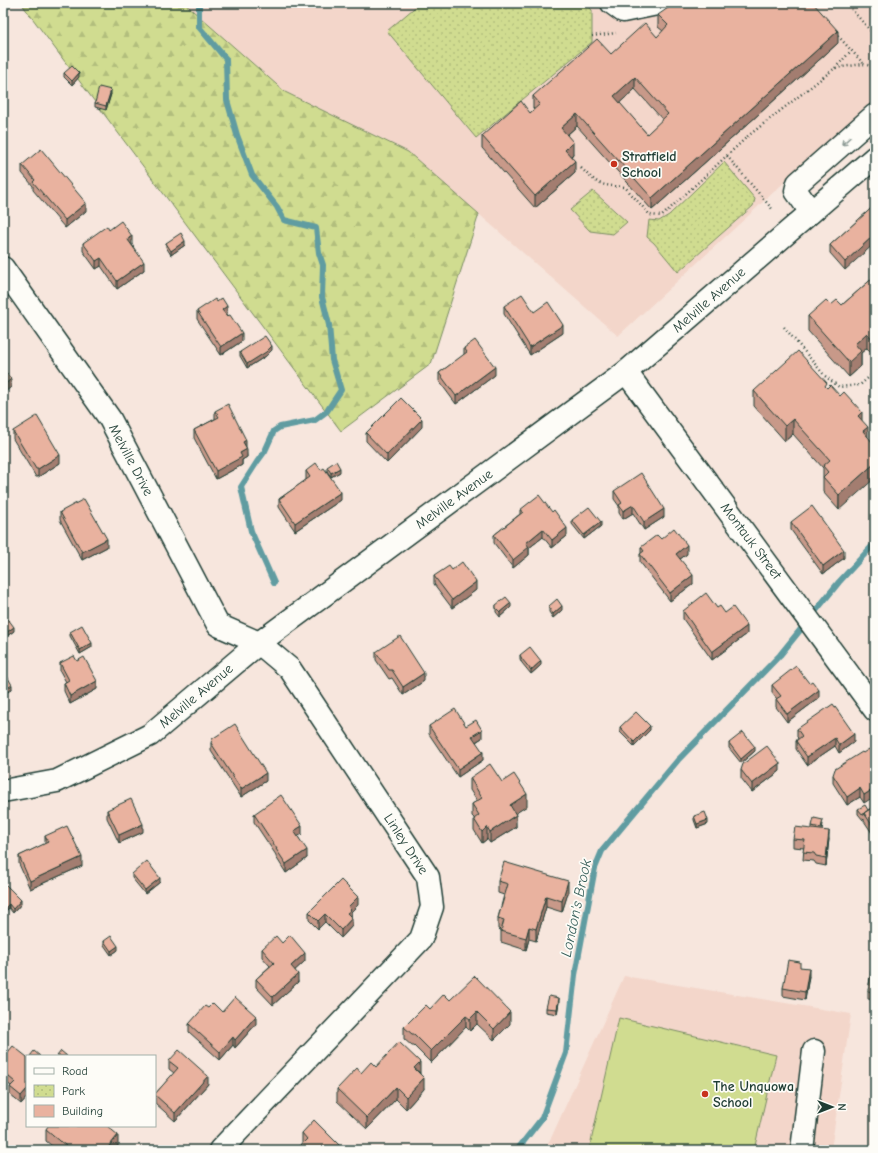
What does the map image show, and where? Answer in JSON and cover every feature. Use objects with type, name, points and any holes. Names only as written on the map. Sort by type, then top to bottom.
[{"type":"street","points":[[612,3],[622,12],[662,3]]},
{"type":"street","points":[[811,212],[796,191],[798,183],[875,115]]},
{"type":"street","name":"Melville Avenue","points":[[3,791],[57,780],[150,735],[259,642],[626,372],[875,157]]},
{"type":"street","name":"Melville Drive","points":[[3,268],[110,419],[218,626],[259,642]]},
{"type":"street","name":"Montauk Street","points":[[626,372],[875,710]]},
{"type":"street","name":"Linley Drive","points":[[220,1150],[421,939],[432,907],[428,877],[290,669],[259,642]]},
{"type":"street","points":[[802,1150],[814,1051]]},
{"type":"path","points":[[846,3],[875,36]]},
{"type":"path","points":[[838,36],[863,64]]},
{"type":"path","points":[[581,168],[592,179],[601,185],[625,187],[650,216],[662,216],[748,136],[835,68],[852,51]]},
{"type":"path","points":[[835,68],[863,64],[875,67]]},
{"type":"path","points":[[727,156],[773,210]]},
{"type":"path","points":[[784,327],[825,376],[839,386],[860,385],[875,372]]},
{"type":"shaded area","name":"Stratfield School","points":[[184,3],[875,3],[875,107],[790,177],[618,336],[408,152],[285,92]]},
{"type":"shaded area","name":"The Unquowa School","points":[[624,976],[851,1014],[831,1150],[544,1150],[552,1136]]},
{"type":"green space","points":[[21,3],[184,3],[285,92],[408,152],[479,214],[431,364],[341,431]]},
{"type":"green space","points":[[420,3],[585,3],[592,10],[592,42],[476,138],[387,31]]},
{"type":"green space","points":[[724,162],[755,199],[753,206],[678,272],[654,243],[647,237],[649,220],[659,221],[669,215]]},
{"type":"green space","points":[[593,191],[627,222],[613,234],[590,231],[570,210]]},
{"type":"green space","points":[[619,1018],[776,1055],[754,1150],[589,1150]]},
{"type":"building","points":[[675,3],[813,3],[838,31],[652,198],[577,114],[561,128],[573,142],[565,150],[575,161],[535,196],[482,136],[521,101],[530,113],[540,104],[533,96],[597,39],[611,54],[645,23],[657,37],[668,25],[658,15]],"holes":[[[635,77],[668,114],[647,134],[614,96]]]},
{"type":"building","points":[[72,66],[79,73],[72,81],[64,73]]},
{"type":"building","points":[[99,87],[111,90],[106,106],[95,103]]},
{"type":"building","points":[[41,149],[86,203],[65,220],[33,182],[35,180],[22,165]]},
{"type":"building","points":[[875,205],[875,234],[845,262],[830,245]]},
{"type":"building","points":[[121,221],[132,236],[128,240],[144,262],[117,281],[101,258],[96,261],[83,243],[107,226],[109,230]]},
{"type":"building","points":[[181,233],[185,241],[171,251],[166,243]]},
{"type":"building","points":[[875,276],[875,342],[867,333],[855,344],[861,351],[849,362],[808,316],[826,300],[831,305],[837,300],[842,305]]},
{"type":"building","points":[[522,294],[534,312],[548,302],[563,325],[530,347],[504,306]]},
{"type":"building","points":[[222,298],[227,306],[222,310],[227,316],[230,315],[242,333],[221,347],[197,311],[215,299],[217,302]]},
{"type":"building","points":[[265,336],[272,346],[266,352],[247,364],[240,352]]},
{"type":"building","points":[[475,340],[495,367],[456,396],[439,373],[467,352],[464,348]]},
{"type":"building","points":[[798,351],[827,383],[825,386],[827,388],[830,385],[840,396],[844,392],[862,412],[858,416],[868,427],[863,431],[873,443],[875,442],[875,463],[839,495],[823,477],[828,472],[823,466],[830,460],[793,419],[785,426],[754,391]]},
{"type":"building","points":[[3,369],[11,379],[3,386]]},
{"type":"building","points":[[401,398],[422,419],[387,455],[366,433]]},
{"type":"building","points":[[228,404],[246,440],[243,442],[247,449],[240,453],[242,457],[216,471],[194,430],[219,417],[215,411]]},
{"type":"building","points":[[37,416],[60,455],[36,469],[13,431]]},
{"type":"building","points":[[336,461],[340,468],[331,473],[327,467]]},
{"type":"building","points":[[316,463],[321,470],[324,468],[341,492],[295,523],[279,499],[310,477],[306,471]]},
{"type":"building","points":[[641,473],[664,509],[644,522],[633,505],[623,511],[619,505],[622,503],[614,491]]},
{"type":"building","points":[[539,495],[552,512],[554,510],[567,528],[552,540],[543,529],[526,543],[529,547],[513,560],[494,535],[523,512],[520,510]]},
{"type":"building","points":[[84,499],[107,539],[82,552],[60,512]]},
{"type":"building","points":[[812,506],[844,550],[823,566],[791,522]]},
{"type":"building","points":[[589,507],[601,522],[584,535],[572,520]]},
{"type":"building","points":[[674,528],[687,545],[676,554],[693,575],[670,593],[640,554],[644,551],[641,547],[657,535],[661,539]]},
{"type":"building","points":[[462,562],[476,582],[452,600],[434,576],[449,566],[452,570]]},
{"type":"building","points":[[706,593],[717,608],[720,606],[725,613],[733,607],[747,626],[712,652],[683,611]]},
{"type":"building","points":[[506,597],[511,603],[500,612],[496,608],[496,605]]},
{"type":"building","points":[[557,599],[562,606],[553,614],[549,606]]},
{"type":"building","points":[[8,619],[14,627],[7,632],[3,626],[3,623]]},
{"type":"building","points":[[82,625],[92,643],[80,650],[70,632]]},
{"type":"building","points":[[400,636],[424,673],[403,687],[392,670],[389,670],[376,652]]},
{"type":"building","points":[[530,647],[541,661],[531,670],[520,655]]},
{"type":"building","points":[[74,656],[77,661],[84,657],[97,681],[70,696],[64,683],[69,680],[60,663]]},
{"type":"building","points":[[796,666],[809,683],[812,681],[819,690],[787,714],[776,699],[781,696],[772,685]]},
{"type":"building","points":[[3,669],[12,685],[6,689],[3,684]]},
{"type":"building","points":[[833,704],[854,734],[839,745],[835,738],[807,757],[796,741],[802,736],[797,729]]},
{"type":"building","points":[[455,709],[466,726],[476,720],[482,730],[472,736],[483,752],[458,769],[429,726]]},
{"type":"building","points":[[636,712],[650,726],[634,742],[620,727]]},
{"type":"building","points":[[235,724],[266,773],[241,789],[211,743],[212,739]]},
{"type":"building","points":[[743,732],[755,747],[741,759],[729,743]]},
{"type":"building","points":[[767,746],[780,763],[752,784],[741,770],[743,764]]},
{"type":"building","points":[[869,749],[875,759],[870,762],[875,770],[875,788],[864,795],[860,788],[847,797],[833,775],[835,769]]},
{"type":"building","points":[[490,764],[502,782],[514,774],[527,794],[510,805],[516,815],[490,832],[487,827],[482,832],[474,819],[479,815],[472,804],[482,798],[470,778]]},
{"type":"building","points":[[281,795],[302,826],[294,831],[307,850],[286,864],[254,814]]},
{"type":"building","points":[[131,799],[143,824],[119,835],[107,810]]},
{"type":"building","points":[[865,805],[868,810],[863,815],[858,809]]},
{"type":"building","points":[[875,806],[875,828],[874,828],[864,813]]},
{"type":"building","points":[[705,812],[708,820],[697,824],[694,816]]},
{"type":"building","points":[[814,818],[823,820],[821,828],[812,826]]},
{"type":"building","points":[[67,826],[82,857],[30,881],[19,856],[48,842],[45,836]]},
{"type":"building","points":[[795,827],[829,831],[826,858],[816,856],[814,853],[803,852],[805,840],[793,839]]},
{"type":"building","points":[[147,861],[160,878],[145,890],[132,874]]},
{"type":"building","points":[[504,862],[568,881],[562,901],[546,896],[536,929],[529,927],[526,938],[501,931],[504,920],[498,918],[508,884],[498,881]]},
{"type":"building","points":[[341,880],[358,897],[348,907],[351,910],[347,913],[352,918],[341,930],[325,914],[318,921],[309,912]]},
{"type":"building","points":[[3,882],[21,900],[13,909],[9,904],[3,910]]},
{"type":"building","points":[[290,935],[305,953],[291,966],[298,974],[273,997],[256,979],[274,963],[262,949],[276,936],[282,943]]},
{"type":"building","points":[[111,936],[118,946],[111,951],[104,941]]},
{"type":"building","points":[[875,948],[875,992],[868,991]]},
{"type":"building","points":[[788,960],[800,962],[800,967],[809,968],[805,992],[783,988]]},
{"type":"building","points":[[475,976],[510,1012],[494,1029],[477,1012],[470,1019],[466,1016],[431,1051],[414,1034],[404,1027],[426,1005],[430,1009],[444,994],[450,1000]]},
{"type":"building","points":[[549,996],[559,998],[557,1009],[546,1008]]},
{"type":"building","points":[[235,997],[256,1016],[235,1040],[233,1037],[220,1052],[189,1024],[205,1006],[208,1008],[213,1003],[222,1012]]},
{"type":"building","points":[[399,1042],[420,1062],[414,1068],[424,1078],[406,1097],[396,1087],[367,1118],[337,1089],[357,1068],[361,1073],[371,1062],[376,1067]]},
{"type":"building","points":[[13,1046],[26,1056],[26,1090],[21,1096],[10,1087],[15,1082],[3,1072],[3,1058]]},
{"type":"building","points":[[179,1050],[208,1076],[175,1113],[156,1096],[156,1093],[178,1068],[169,1061]]},
{"type":"building","points":[[34,1051],[39,1055],[31,1055]]},
{"type":"building","points":[[61,1051],[66,1055],[58,1055]]},
{"type":"building","points":[[314,1120],[340,1146],[341,1150],[296,1150],[307,1139],[302,1133]]},
{"type":"building","points":[[47,1127],[108,1127],[118,1135],[106,1150],[66,1150],[66,1146],[46,1129]]},
{"type":"waterway","points":[[199,3],[199,27],[226,59],[227,100],[237,135],[252,175],[277,207],[284,220],[316,228],[319,253],[323,265],[322,297],[329,325],[332,360],[341,390],[327,411],[315,420],[280,427],[274,431],[265,451],[241,487],[251,531],[274,583]]},
{"type":"waterway","name":"London's Brook","points":[[517,1150],[542,1118],[566,1053],[575,975],[595,868],[602,851],[678,760],[780,655],[839,582],[875,543]]},
{"type":"place","name":"Stratfield School","points":[[614,164]]},
{"type":"place","name":"The Unquowa School","points":[[705,1094]]}]
